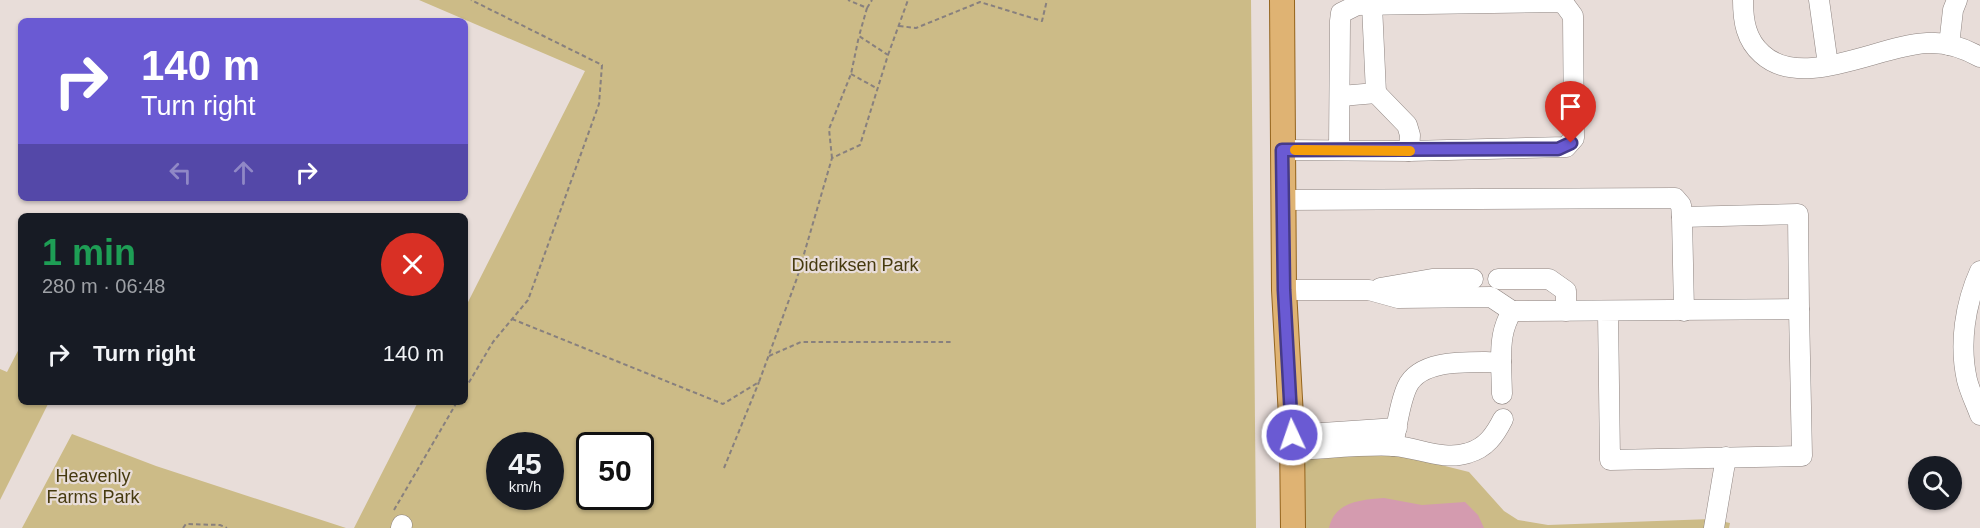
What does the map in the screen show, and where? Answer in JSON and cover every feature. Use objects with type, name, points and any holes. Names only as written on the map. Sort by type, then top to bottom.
[{"type":"main road","points":[[1282,0],[1284,290],[1292,443],[1293,528]]},
{"type":"street","points":[[1743,0],[1743,21],[1751,42],[1777,65],[1802,70],[1925,43],[1949,45],[1980,57]]},
{"type":"street","points":[[1819,0],[1828,65]]},
{"type":"street","points":[[1949,45],[1953,10],[1957,0]]},
{"type":"street","points":[[1282,150],[1558,149],[1571,143],[1574,138],[1573,16],[1565,5],[1559,2],[1357,5],[1341,14],[1339,149]]},
{"type":"street","points":[[1372,5],[1376,93],[1407,124],[1410,135],[1409,151]]},
{"type":"street","points":[[1341,96],[1376,93]]},
{"type":"street","points":[[1283,200],[1675,198],[1681,205],[1682,217],[1684,311]]},
{"type":"street","points":[[1608,312],[1610,460],[1802,456],[1798,214],[1682,217]]},
{"type":"street","points":[[1980,271],[1968,302],[1963,355],[1968,382],[1980,415]]},
{"type":"street","points":[[1284,290],[1369,290],[1432,279],[1473,279]]},
{"type":"street","points":[[1498,279],[1549,279],[1566,291],[1566,311]]},
{"type":"street","points":[[1369,290],[1398,298],[1491,297],[1512,311],[1799,309]]},
{"type":"street","points":[[1502,394],[1501,342],[1504,326],[1512,311]]},
{"type":"street","points":[[1395,437],[1408,385],[1421,371],[1437,365],[1501,362]]},
{"type":"street","points":[[1292,443],[1395,437],[1452,456],[1482,447],[1495,435],[1503,419]]},
{"type":"street","points":[[1714,528],[1726,457]]},
{"type":"path","points":[[468,384],[493,342],[528,300],[599,104],[602,65],[471,0]]},
{"type":"path","points":[[848,0],[867,8]]},
{"type":"path","points":[[724,468],[769,356],[797,278],[832,158],[829,129],[851,74],[859,36],[867,8],[872,0]]},
{"type":"path","points":[[832,158],[860,144],[908,0]]},
{"type":"path","points":[[899,26],[916,28],[980,1],[1042,21],[1047,0]]},
{"type":"path","points":[[859,36],[888,55]]},
{"type":"path","points":[[851,74],[878,89]]},
{"type":"path","points":[[512,319],[723,404],[759,382]]},
{"type":"path","points":[[769,356],[801,342],[951,342]]},
{"type":"path","points":[[397,524],[456,405]]},
{"type":"path","points":[[183,528],[186,524],[220,525],[227,528]]},
{"type":"green space","name":"Dideriksen Park","points":[[419,0],[1251,0],[1256,528],[354,528],[416,405],[468,405],[468,302],[585,71],[468,21],[468,18],[461,18]]},
{"type":"green space","points":[[18,351],[18,405],[48,405],[0,500],[0,369],[7,372]]},
{"type":"green space","name":"Heavenly Farms Park","points":[[72,434],[156,466],[346,528],[22,528]]},
{"type":"green space","points":[[1397,454],[1469,472],[1504,511],[1518,520],[1548,525],[1711,519],[1730,523],[1729,528],[1301,528],[1302,458]]},
{"type":"shaded area","points":[[1384,498],[1422,505],[1465,502],[1478,515],[1484,528],[1329,528],[1332,519],[1343,507],[1358,501]]},
{"type":"slow traffic","points":[[1295,150],[1410,151]]},
{"type":"route","points":[[1292,435],[1284,290],[1282,150],[1558,149],[1571,143]]}]
